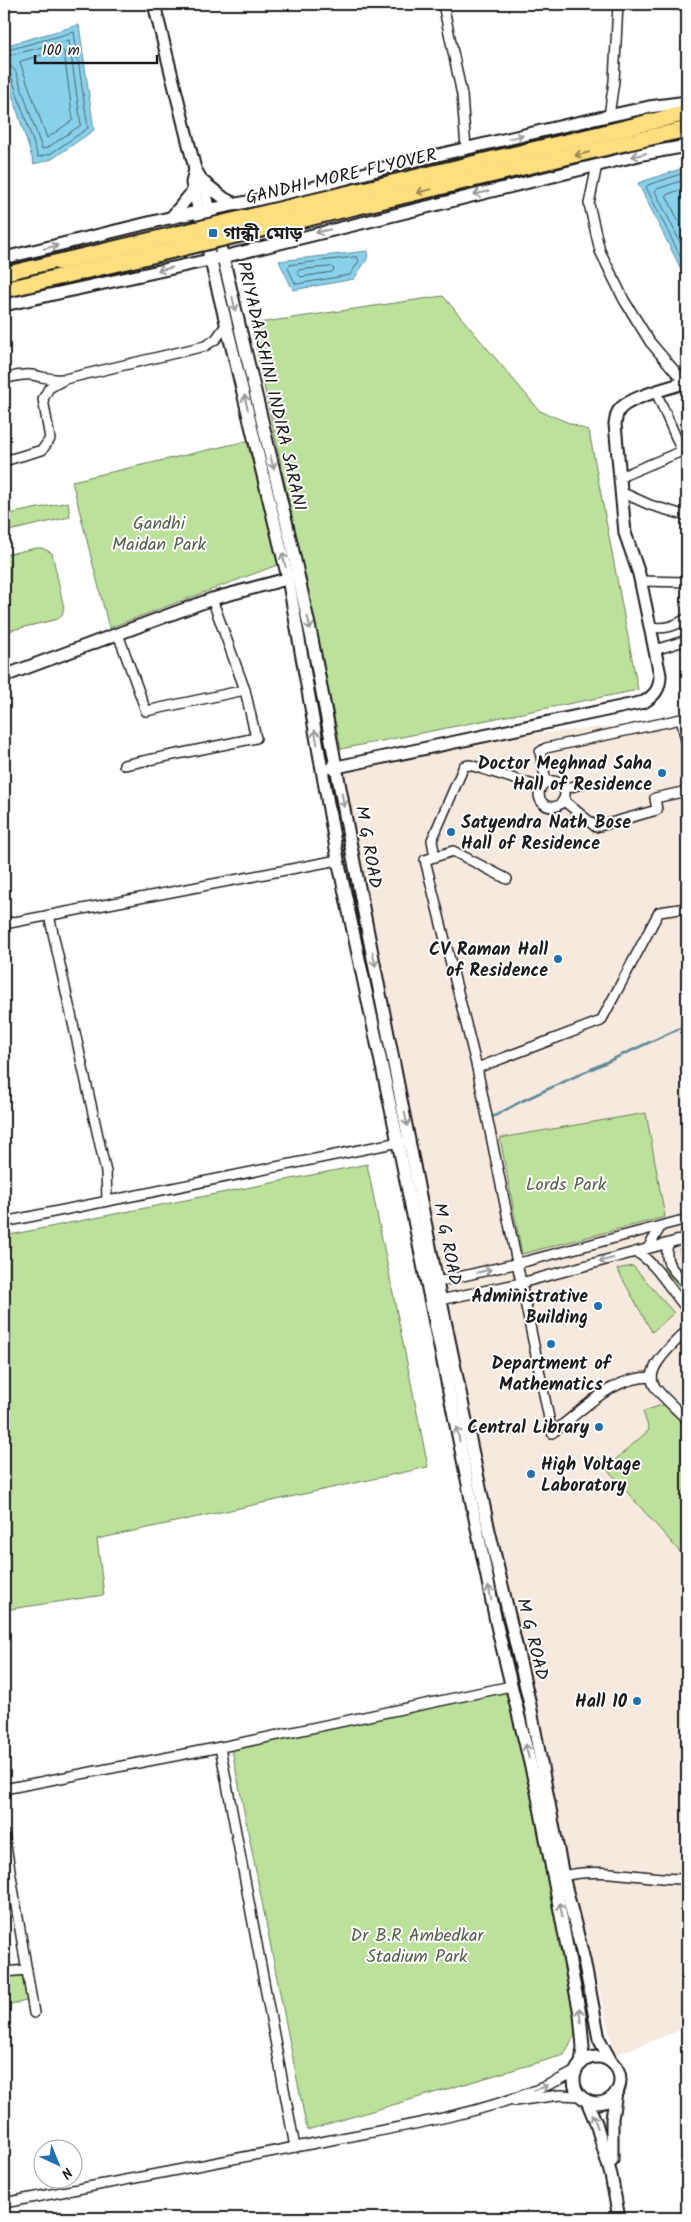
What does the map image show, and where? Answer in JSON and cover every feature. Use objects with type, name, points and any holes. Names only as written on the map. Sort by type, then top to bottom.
[{"type":"highway","name":"GANDHI MORE FLYOVER","points":[[4,290],[627,135],[687,113]]},
{"type":"highway","name":"GANDHI MORE FLYOVER","points":[[4,275],[627,135],[687,129]]},
{"type":"street","name":"PRIYADARSHINI INDIRA SARANI","points":[[154,4],[195,169],[202,181],[210,260],[217,289],[293,577]]},
{"type":"street","points":[[443,4],[462,95],[466,148]]},
{"type":"street","points":[[609,116],[614,81],[618,4]]},
{"type":"street","points":[[4,258],[204,210],[301,191],[466,148],[649,107],[687,102]]},
{"type":"street","points":[[4,305],[223,257],[597,165],[687,146]]},
{"type":"street","points":[[321,770],[644,702],[654,696],[660,685],[641,581],[625,533],[615,424],[618,411],[624,405],[656,392],[686,383],[650,342],[624,300],[600,250],[589,204],[597,165]]},
{"type":"street","points":[[195,169],[192,183],[204,210]]},
{"type":"street","points":[[202,181],[224,199],[235,204]]},
{"type":"street","points":[[171,218],[194,190]]},
{"type":"street","name":"PRIYADARSHINI INDIRA SARANI","points":[[204,210],[223,257],[230,285],[293,577],[330,820],[404,1141]]},
{"type":"street","points":[[230,285],[232,266],[241,252]]},
{"type":"street","points":[[192,263],[206,270],[217,289]]},
{"type":"street","points":[[4,379],[21,374],[48,380],[65,379],[126,366],[205,346],[216,339],[226,325]]},
{"type":"street","points":[[4,461],[42,450],[50,439],[44,399],[49,388],[65,379]]},
{"type":"street","points":[[620,477],[682,451],[656,392]]},
{"type":"street","points":[[621,492],[650,505],[687,516]]},
{"type":"street","points":[[4,676],[212,599],[293,577]]},
{"type":"street","name":"M G ROAD","points":[[293,577],[338,767],[404,1141],[432,1283],[530,1700],[563,1876],[584,1960],[599,2039],[612,2063]]},
{"type":"street","points":[[641,581],[687,582]]},
{"type":"street","points":[[124,765],[256,738],[245,690],[212,599]]},
{"type":"street","points":[[650,627],[664,629],[677,626],[687,618]]},
{"type":"street","points":[[118,634],[146,711],[245,690]]},
{"type":"street","points":[[655,650],[687,642]]},
{"type":"street","points":[[435,857],[432,840],[464,766],[470,765],[543,784],[559,782],[564,789],[563,800],[555,807],[546,806],[538,796],[543,784],[540,752],[546,748],[681,719],[687,744]]},
{"type":"street","points":[[564,789],[584,783]]},
{"type":"street","points":[[563,800],[596,827],[657,810],[655,798],[687,791]]},
{"type":"street","points":[[507,879],[453,851],[425,860],[477,1068],[552,1433],[601,1393],[636,1377],[652,1377]]},
{"type":"street","points":[[4,924],[338,860]]},
{"type":"street","points":[[477,1068],[601,1021],[660,912],[687,908]]},
{"type":"street","points":[[49,915],[106,1172],[107,1200]]},
{"type":"street","points":[[4,1222],[404,1141]]},
{"type":"street","points":[[432,1283],[687,1219]]},
{"type":"street","points":[[648,1248],[661,1226]]},
{"type":"street","points":[[644,1231],[648,1248]]},
{"type":"street","points":[[619,2218],[612,2174],[596,2123],[574,2084],[583,2047],[580,2014],[572,1967],[537,1792],[495,1616],[436,1301],[522,1283],[687,1238]]},
{"type":"street","points":[[668,1244],[666,1254],[668,1263],[687,1284]]},
{"type":"street","points":[[635,1252],[640,1254],[655,1270],[687,1309]]},
{"type":"street","points":[[655,1270],[662,1262],[668,1263]]},
{"type":"street","points":[[687,1330],[660,1358],[654,1367],[652,1377],[653,1385],[687,1420]]},
{"type":"street","points":[[4,1789],[220,1747],[511,1686]]},
{"type":"street","points":[[220,1747],[296,2147]]},
{"type":"street","points":[[4,1834],[6,1857],[34,2013]]},
{"type":"street","points":[[563,1876],[580,1872],[668,1880],[687,1879]]},
{"type":"street","points":[[4,1972],[27,1970]]},
{"type":"street","points":[[505,2102],[557,2082],[592,2058],[598,2057],[612,2063],[619,2077],[612,2119],[612,2174]]},
{"type":"street","points":[[4,2203],[424,2122],[505,2102],[560,2095],[601,2103],[608,2100],[616,2092]]},
{"type":"shaded area","points":[[668,721],[676,729],[687,729],[687,2029],[615,2055],[499,1594],[335,770],[530,734]]},
{"type":"green space","points":[[443,296],[540,411],[589,431],[638,690],[341,749],[251,324]]},
{"type":"green space","name":"Gandhi Maidan Park","points":[[247,441],[280,564],[109,628],[72,481]]},
{"type":"green space","points":[[68,502],[70,517],[4,532],[4,515]]},
{"type":"green space","points":[[42,548],[52,553],[64,608],[62,615],[58,619],[4,632],[4,555]]},
{"type":"green space","name":"Lords Park","points":[[646,1113],[665,1217],[522,1254],[500,1138]]},
{"type":"green space","points":[[367,1164],[428,1467],[97,1539],[104,1595],[4,1610],[4,1236]]},
{"type":"green space","points":[[687,1245],[687,1267],[681,1259],[679,1249]]},
{"type":"green space","points":[[633,1266],[674,1313],[652,1332],[617,1269]]},
{"type":"green space","points":[[665,1267],[687,1293],[687,1300],[662,1271]]},
{"type":"green space","points":[[666,1404],[687,1426],[687,1560],[606,1468],[649,1430],[643,1411]]},
{"type":"green space","name":"Dr B.R Ambedkar Stadium Park","points":[[512,1690],[581,2023],[564,2055],[307,2130],[231,1745]]},
{"type":"green space","points":[[22,1964],[29,2000],[4,2007],[4,1968]]},
{"type":"water","points":[[79,25],[94,130],[52,159],[34,164],[4,69],[4,46]]},
{"type":"water","points":[[687,167],[687,270],[682,271],[638,183]]},
{"type":"water","points":[[368,251],[367,259],[354,279],[293,290],[279,261]]},
{"type":"waterway","points":[[489,1119],[522,1101],[687,1025]]},
{"type":"place","name":"গান্ধী মোড়","points":[[213,233]]},
{"type":"place","name":"Doctor Meghnad Saha Hall of Residence","points":[[662,773]]},
{"type":"place","name":"Satyendra Nath Bose Hall of Residence","points":[[451,832]]},
{"type":"place","name":"CV Raman Hall of Residence","points":[[558,959]]},
{"type":"place","name":"Administrative Building","points":[[598,1306]]},
{"type":"place","name":"Department of Mathematics","points":[[551,1344]]},
{"type":"place","name":"Central Library","points":[[599,1427]]},
{"type":"place","name":"High Voltage Laboratory","points":[[531,1474]]},
{"type":"place","name":"Hall 10","points":[[637,1701]]}]
